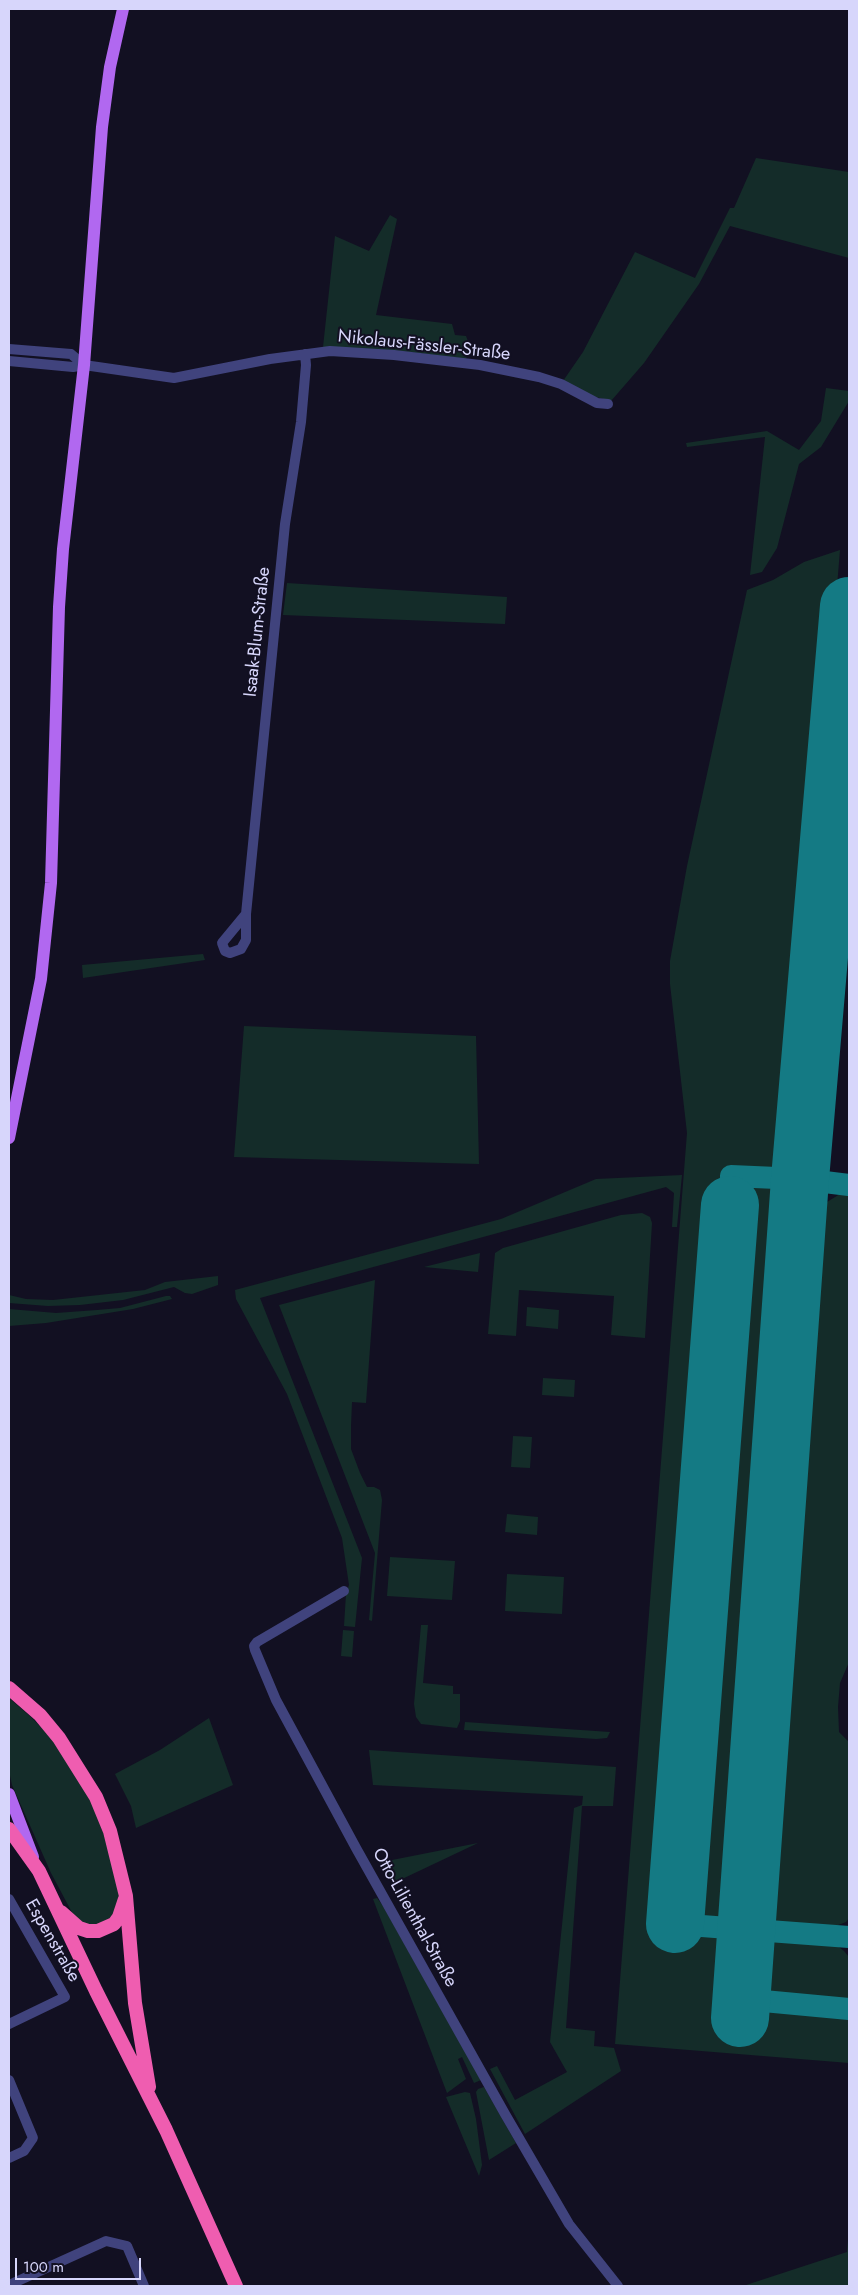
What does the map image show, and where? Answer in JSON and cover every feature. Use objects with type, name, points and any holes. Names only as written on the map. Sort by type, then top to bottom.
[{"type":"highway","points":[[9,1688],[40,1715],[79,1766],[96,1797],[110,1831],[126,1896],[135,2002],[152,2100]]},
{"type":"highway","points":[[9,1829],[39,1871],[96,1991],[152,2100],[208,2219],[236,2286]]},
{"type":"highway","points":[[57,1908],[79,1928],[98,1931],[114,1924],[119,1917],[126,1896]]},
{"type":"main road","points":[[9,1138],[41,978],[50,893],[61,578],[84,365],[102,127],[110,67],[123,9]]},
{"type":"main road","points":[[9,1794],[39,1871]]},
{"type":"street","points":[[9,349],[71,354],[84,365]]},
{"type":"street","name":"Nikolaus-Fässler-Straße","points":[[84,365],[174,378],[330,351],[394,355],[480,365],[546,379],[561,384],[597,402],[608,404]]},
{"type":"street","name":"Isaak-Blum-Straße","points":[[246,914],[285,524],[301,422],[306,365],[305,354]]},
{"type":"street","points":[[9,361],[72,367],[84,365]]},
{"type":"street","name":"Otto-Lilienthal-Straße","points":[[344,1591],[257,1642],[254,1646],[255,1650],[276,1700],[356,1848],[505,2114],[568,2224],[618,2286]]},
{"type":"street","name":"Espenstraße","points":[[9,1900],[65,1997],[9,2024]]},
{"type":"street","points":[[9,2080],[33,2138],[24,2151],[9,2158]]},
{"type":"street","points":[[9,2285],[106,2242],[127,2246],[144,2286]]},
{"type":"green space","points":[[756,158],[849,172],[849,258],[730,226],[699,284],[644,363],[611,401],[592,396],[563,381],[583,352],[635,252],[695,278],[730,208],[734,208]]},
{"type":"green space","points":[[390,215],[397,219],[376,315],[452,324],[455,335],[466,336],[471,349],[465,359],[400,351],[323,347],[335,236],[369,251]]},
{"type":"green space","points":[[826,388],[849,391],[849,401],[821,447],[799,464],[777,548],[762,572],[750,575],[765,437],[687,447],[686,443],[767,431],[799,450],[821,421]]},
{"type":"green space","points":[[840,550],[804,988],[727,2022],[752,2023],[754,2003],[849,2011],[849,2063],[615,2044],[687,1133],[670,984],[670,961],[687,866],[747,590],[773,580],[804,562]]},
{"type":"green space","points":[[287,583],[507,597],[505,624],[283,615]]},
{"type":"green space","points":[[203,954],[205,960],[83,978],[82,965]]},
{"type":"green space","points":[[244,1026],[476,1036],[479,1164],[234,1157]]},
{"type":"green space","points":[[682,1175],[677,1227],[672,1227],[674,1193],[666,1187],[260,1298],[362,1558],[355,1627],[344,1626],[346,1594],[349,1585],[342,1538],[287,1394],[236,1299],[235,1290],[501,1219],[596,1179]]},
{"type":"green space","points":[[840,1194],[849,1195],[849,1662],[840,1683],[838,1707],[839,1732],[849,1742],[849,1918],[846,1922],[828,1929],[790,1928],[771,1919],[763,1905],[763,1893],[814,1210]]},
{"type":"green space","points":[[642,1213],[650,1217],[652,1223],[645,1338],[611,1335],[614,1296],[519,1290],[516,1336],[488,1334],[495,1253],[503,1248],[621,1215]]},
{"type":"green space","points":[[480,1253],[478,1272],[424,1267]]},
{"type":"green space","points":[[218,1276],[218,1285],[192,1294],[185,1293],[174,1287],[123,1300],[80,1305],[48,1306],[9,1303],[9,1295],[26,1299],[53,1300],[145,1290],[165,1282]]},
{"type":"green space","points":[[375,1280],[366,1403],[352,1402],[351,1426],[351,1449],[360,1473],[367,1487],[374,1487],[380,1490],[382,1500],[372,1621],[369,1620],[375,1553],[279,1305]]},
{"type":"green space","points":[[170,1296],[172,1299],[133,1309],[46,1323],[9,1326],[9,1309],[56,1313],[97,1310],[120,1308]]},
{"type":"green space","points":[[527,1307],[559,1310],[558,1329],[526,1326]]},
{"type":"green space","points":[[543,1378],[575,1380],[574,1397],[542,1395]]},
{"type":"green space","points":[[513,1436],[532,1437],[530,1468],[511,1467]]},
{"type":"green space","points":[[507,1514],[538,1517],[537,1535],[505,1532]]},
{"type":"green space","points":[[390,1557],[455,1561],[452,1600],[387,1596]]},
{"type":"green space","points":[[507,1574],[564,1577],[562,1614],[505,1611]]},
{"type":"green space","points":[[421,1625],[428,1625],[423,1683],[453,1686],[453,1694],[460,1694],[460,1721],[457,1728],[421,1724],[416,1717],[414,1704]]},
{"type":"green space","points":[[343,1630],[354,1631],[352,1657],[341,1656]]},
{"type":"green space","points":[[9,1698],[31,1717],[62,1749],[85,1788],[107,1836],[120,1901],[118,1914],[99,1928],[76,1920],[51,1873],[12,1785],[9,1771]]},
{"type":"green space","points":[[209,1718],[233,1785],[136,1828],[131,1806],[115,1774],[160,1750]]},
{"type":"green space","points":[[465,1722],[610,1732],[607,1738],[596,1739],[464,1730]]},
{"type":"green space","points":[[369,1750],[616,1767],[613,1806],[582,1806],[566,2028],[595,2031],[594,2046],[614,2048],[621,2071],[525,2134],[490,2069],[497,2066],[515,2100],[567,2072],[550,2042],[574,1808],[582,1805],[583,1796],[373,1785]]},
{"type":"green space","points":[[478,1843],[393,1883],[390,1879],[387,1861]]},
{"type":"green space","points":[[377,1898],[481,2080],[474,2083],[462,2057],[458,2059],[466,2079],[447,2093],[373,1899]]},
{"type":"green space","points":[[775,1935],[822,1940],[834,1943],[844,1951],[849,1957],[849,2006],[754,1998],[758,1942],[763,1937]]},
{"type":"green space","points":[[484,2087],[516,2143],[489,2160],[476,2092]]},
{"type":"green space","points":[[465,2092],[470,2093],[476,2119],[482,2165],[479,2176],[446,2097]]},
{"type":"green space","points":[[849,2228],[849,2286],[743,2286],[847,2252]]},
{"type":"taxiway","points":[[730,1205],[731,1176],[800,1179],[849,1185]]},
{"type":"taxiway","points":[[675,1924],[849,1937]]},
{"type":"taxiway","points":[[742,1999],[849,2009]]},
{"type":"runway","points":[[740,2018],[800,1179],[849,606]]},
{"type":"runway","points":[[675,1924],[730,1205]]}]
